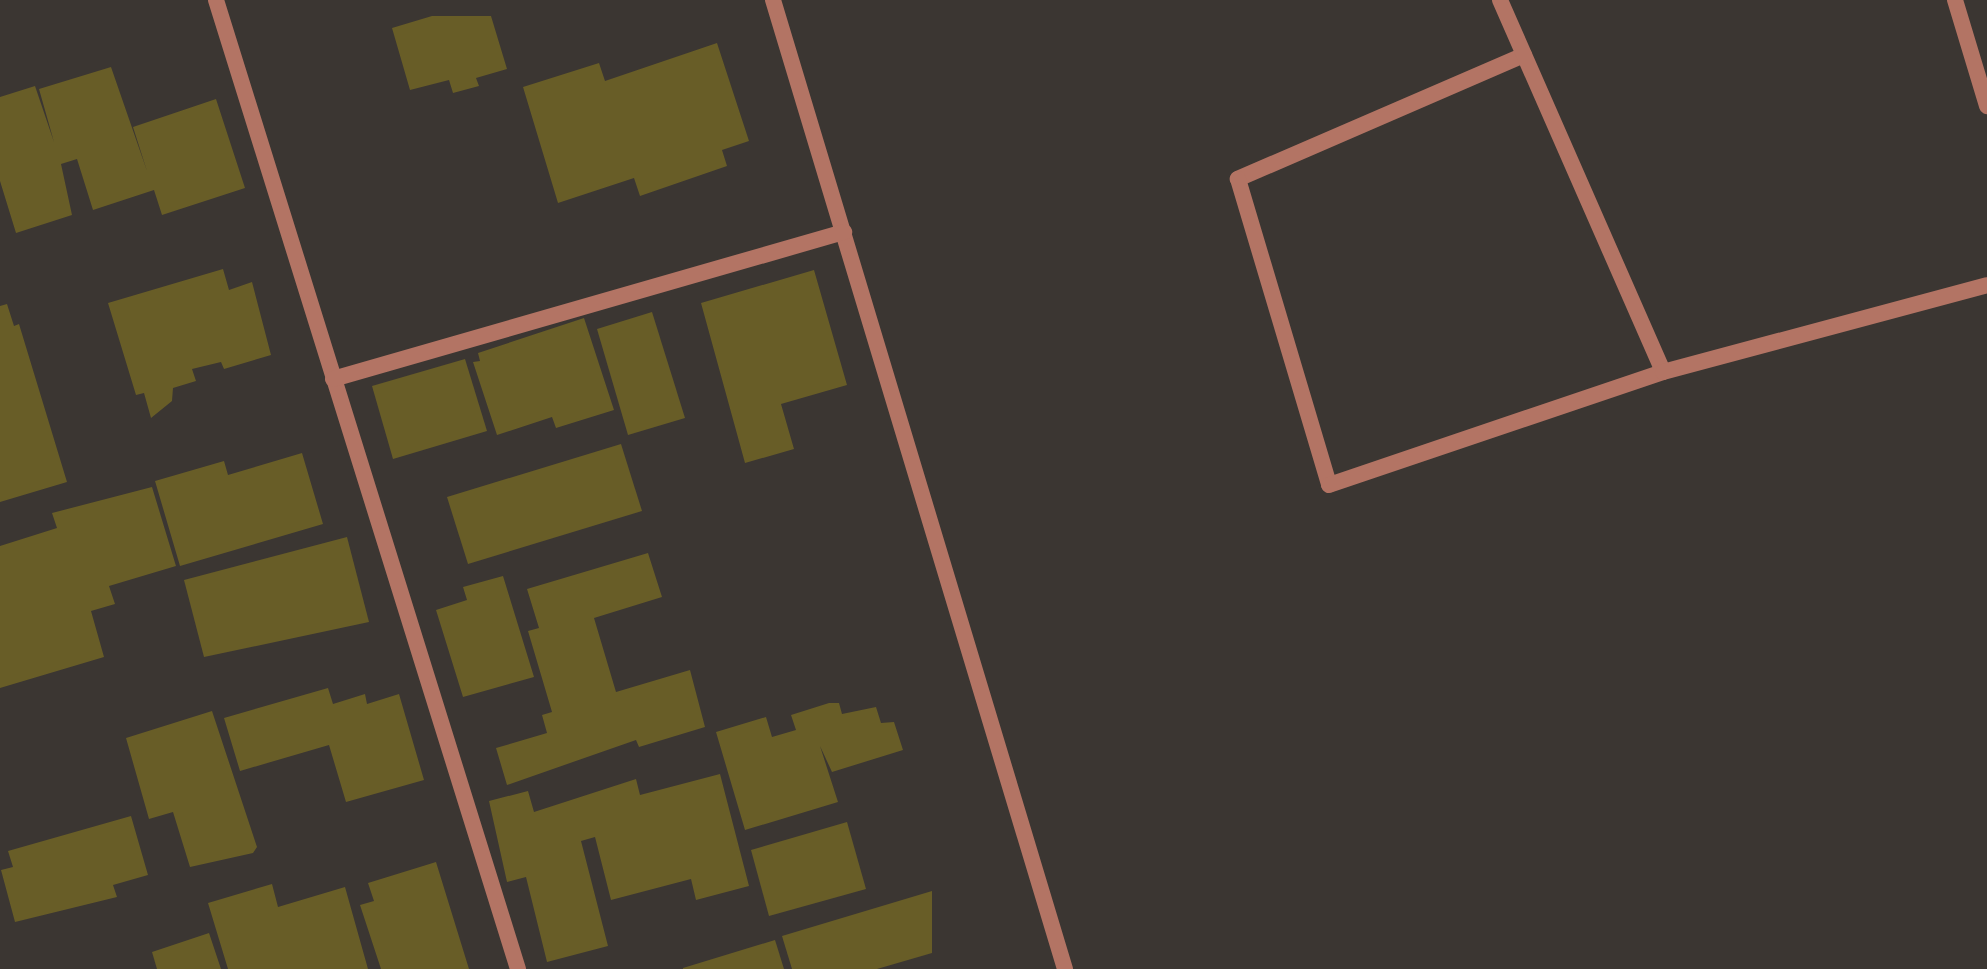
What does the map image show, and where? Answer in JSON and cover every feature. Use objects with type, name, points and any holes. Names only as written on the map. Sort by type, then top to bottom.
[{"type":"street","points":[[216,0],[518,969]]},
{"type":"street","points":[[773,0],[1065,969]]},
{"type":"street","points":[[1500,0],[1663,372]]},
{"type":"street","points":[[1955,0],[1987,106]]},
{"type":"street","points":[[1524,55],[1238,179],[1329,485],[1663,372],[1987,285]]},
{"type":"street","points":[[333,379],[844,232]]},
{"type":"building","points":[[432,16],[491,16],[507,69],[476,78],[479,86],[453,93],[449,80],[410,90],[392,28]]},
{"type":"building","points":[[717,43],[749,141],[722,150],[727,166],[640,196],[634,178],[558,203],[523,87],[599,63],[605,81]]},
{"type":"building","points":[[111,67],[147,171],[133,127],[216,99],[245,188],[162,215],[154,190],[93,210],[77,159],[61,164],[72,215],[16,233],[0,181],[0,97],[35,86],[54,142],[39,89]]},
{"type":"building","points":[[223,269],[229,290],[252,282],[271,355],[224,369],[221,362],[192,369],[196,381],[173,388],[172,401],[151,418],[144,393],[136,395],[108,303]]},
{"type":"building","points":[[814,270],[847,385],[781,404],[794,449],[745,463],[701,303]]},
{"type":"building","points":[[7,304],[14,326],[19,324],[67,482],[0,502],[0,306]]},
{"type":"building","points":[[652,312],[685,418],[628,435],[597,329]]},
{"type":"building","points":[[584,318],[614,410],[556,428],[552,417],[497,435],[473,362],[480,361],[478,353]]},
{"type":"building","points":[[465,359],[487,431],[393,459],[372,386]]},
{"type":"building","points":[[621,444],[642,511],[468,564],[447,497]]},
{"type":"building","points":[[302,453],[323,524],[180,566],[155,481],[224,461],[228,475]]},
{"type":"building","points":[[152,487],[176,566],[109,586],[115,604],[91,611],[104,657],[0,688],[0,546],[57,528],[52,513]]},
{"type":"building","points":[[347,537],[369,622],[204,657],[184,580]]},
{"type":"building","points":[[648,553],[662,597],[594,618],[616,692],[690,670],[705,727],[639,747],[636,740],[507,785],[496,748],[547,733],[542,715],[552,712],[528,631],[539,628],[527,589]]},
{"type":"building","points":[[503,576],[534,677],[463,697],[436,610],[467,600],[463,587]]},
{"type":"building","points":[[328,688],[333,704],[365,694],[367,704],[399,694],[424,780],[346,802],[329,745],[240,771],[224,718]]},
{"type":"building","points":[[829,703],[839,703],[842,714],[876,707],[881,723],[894,722],[903,750],[832,772],[820,746],[838,802],[745,830],[716,732],[766,717],[772,737],[796,730],[791,715]]},
{"type":"building","points":[[212,711],[257,847],[253,853],[190,867],[173,812],[149,819],[126,738]]},
{"type":"building","points":[[720,774],[749,886],[696,900],[691,879],[611,900],[595,837],[581,841],[608,946],[547,962],[526,877],[507,882],[489,801],[528,791],[534,812],[636,779],[640,795]]},
{"type":"building","points":[[131,816],[148,875],[113,885],[117,897],[15,922],[1,870],[13,867],[8,851]]},
{"type":"building","points":[[847,822],[866,889],[769,916],[751,850]]},
{"type":"building","points":[[436,862],[469,969],[381,969],[360,905],[374,901],[368,883]]},
{"type":"building","points":[[272,884],[278,907],[345,887],[368,969],[228,969],[208,903]]},
{"type":"building","points":[[932,891],[932,953],[877,969],[792,969],[782,936]]},
{"type":"building","points":[[209,933],[221,969],[157,969],[152,952]]},
{"type":"building","points":[[775,940],[784,969],[683,969],[683,968]]}]
